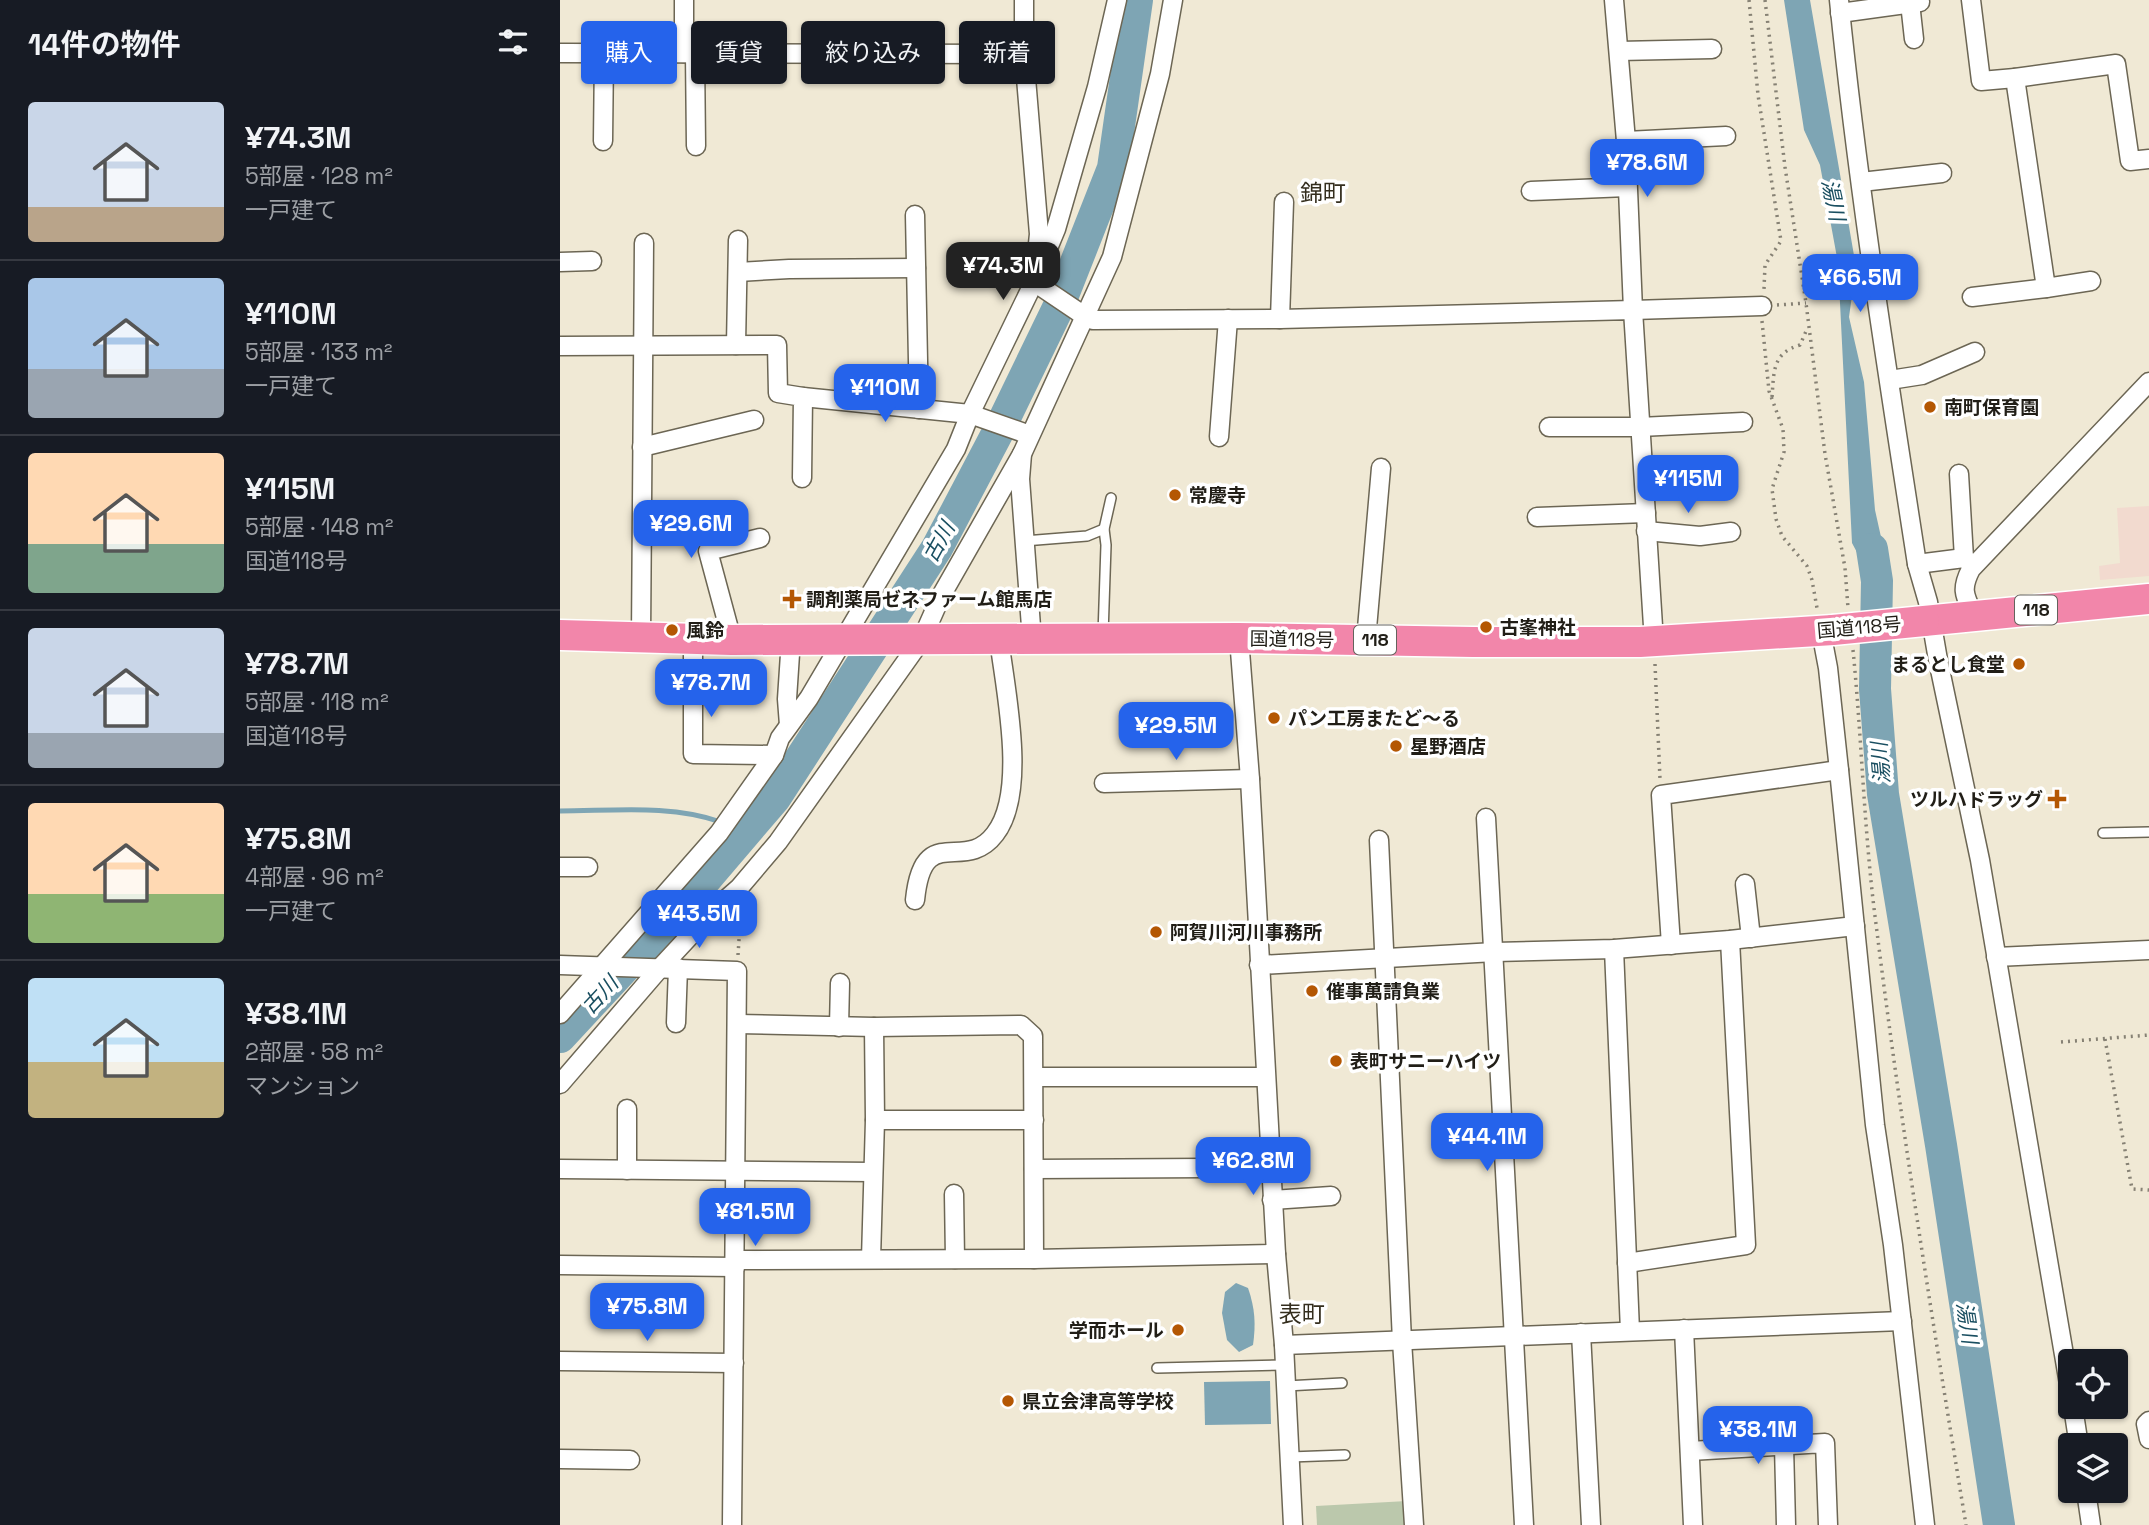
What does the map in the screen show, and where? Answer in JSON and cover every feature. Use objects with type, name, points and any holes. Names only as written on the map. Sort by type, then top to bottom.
[{"type":"highway","name":"国道118号","points":[[560,635],[732,640],[1239,638],[1654,642],[1839,630],[2149,599]]},
{"type":"street","points":[[684,0],[696,146]]},
{"type":"street","points":[[1024,0],[1024,21]]},
{"type":"street","points":[[560,1014],[719,833],[774,755],[780,738],[847,639],[956,449],[1056,229],[1097,87],[1117,0]]},
{"type":"street","points":[[560,1084],[669,968],[714,910],[736,891],[778,842],[919,639],[1022,454],[1112,257],[1160,74],[1173,0]]},
{"type":"street","points":[[1614,0],[1626,141],[1633,310],[1654,642]]},
{"type":"street","points":[[1971,0],[1981,81],[2116,64],[2130,161],[2149,159]]},
{"type":"street","points":[[1914,39],[1915,2],[1840,6],[1861,182],[1917,564],[1980,860],[2063,1349]]},
{"type":"street","points":[[1619,51],[1712,50]]},
{"type":"street","points":[[560,53],[581,53]]},
{"type":"street","points":[[677,53],[959,54]]},
{"type":"street","points":[[2015,78],[2046,288]]},
{"type":"street","points":[[603,141],[604,84]]},
{"type":"street","points":[[1026,84],[1039,234],[1034,282]]},
{"type":"street","points":[[1626,141],[1726,136]]},
{"type":"street","points":[[1861,182],[1942,173]]},
{"type":"street","points":[[1531,191],[1628,187]]},
{"type":"street","points":[[1280,319],[1284,202]]},
{"type":"street","points":[[915,215],[919,409]]},
{"type":"street","points":[[736,345],[738,240]]},
{"type":"street","points":[[641,638],[644,243]]},
{"type":"street","points":[[560,262],[592,261]]},
{"type":"street","points":[[738,272],[916,268]]},
{"type":"street","points":[[1972,297],[2091,281]]},
{"type":"street","points":[[1034,282],[1093,320],[1280,319],[1762,306]]},
{"type":"street","points":[[1219,436],[1228,319]]},
{"type":"street","points":[[560,346],[777,345],[778,393],[970,414],[1030,435]]},
{"type":"street","points":[[1890,380],[1922,375],[1975,352]]},
{"type":"street","points":[[1917,564],[1969,562],[2149,382]]},
{"type":"street","points":[[802,478],[803,397]]},
{"type":"street","points":[[642,447],[754,420]]},
{"type":"street","points":[[1549,427],[1640,427],[1743,422]]},
{"type":"street","points":[[1022,454],[1020,479],[1032,640]]},
{"type":"street","points":[[1366,640],[1381,468]]},
{"type":"street","points":[[1959,474],[1969,562],[1964,593],[1974,616]]},
{"type":"street","points":[[1537,517],[1646,522],[1700,536],[1731,532]]},
{"type":"street","points":[[732,640],[708,551],[760,538]]},
{"type":"street","points":[[1839,630],[1828,668],[1875,1125],[1902,1321],[1925,1525]]},
{"type":"street","points":[[1239,638],[1250,779],[1272,1200],[1284,1345],[1293,1525]]},
{"type":"street","points":[[693,639],[692,754],[774,755]]},
{"type":"street","points":[[789,725],[787,699],[791,639]]},
{"type":"street","points":[[915,900],[918,877],[924,863],[943,852],[976,850],[986,844],[997,832],[1006,811],[1013,777],[1012,740],[999,639]]},
{"type":"street","points":[[1671,945],[1661,795],[1839,770]]},
{"type":"street","points":[[1104,783],[1250,779]]},
{"type":"street","points":[[1486,818],[1524,1525]]},
{"type":"street","points":[[1379,840],[1402,1341],[1414,1525]]},
{"type":"street","points":[[560,867],[588,867]]},
{"type":"street","points":[[1745,884],[1751,938]]},
{"type":"street","points":[[1259,965],[1495,952],[1615,949],[1855,926]]},
{"type":"street","points":[[1627,1263],[1746,1245],[1730,940]]},
{"type":"street","points":[[1615,949],[1630,1331]]},
{"type":"street","points":[[1997,957],[2149,950]]},
{"type":"street","points":[[560,965],[737,971],[732,1525]]},
{"type":"street","points":[[669,968],[676,1023]]},
{"type":"street","points":[[839,1027],[840,983]]},
{"type":"street","points":[[737,1024],[839,1027],[1021,1025],[1033,1036],[1034,1259]]},
{"type":"street","points":[[871,1259],[875,1119],[874,1027]]},
{"type":"street","points":[[1034,1077],[1265,1077]]},
{"type":"street","points":[[627,1109],[627,1170]]},
{"type":"street","points":[[875,1119],[1034,1120]]},
{"type":"street","points":[[1034,1169],[1206,1168]]},
{"type":"street","points":[[560,1170],[873,1172]]},
{"type":"street","points":[[954,1194],[955,1259]]},
{"type":"street","points":[[1272,1200],[1331,1196]]},
{"type":"street","points":[[560,1265],[1276,1254]]},
{"type":"street","points":[[1284,1345],[1902,1321]]},
{"type":"street","points":[[1684,1329],[1693,1525]]},
{"type":"street","points":[[1581,1333],[1591,1525]]},
{"type":"street","points":[[560,1361],[733,1363]]},
{"type":"street","points":[[2149,1421],[2146,1424],[2149,1439]]},
{"type":"street","points":[[1690,1451],[1825,1443],[1828,1525]]},
{"type":"street","points":[[1784,1446],[1786,1525]]},
{"type":"street","points":[[560,1459],[631,1460]]},
{"type":"street","points":[[2088,1503],[2091,1525]]},
{"type":"lane","points":[[1103,639],[1104,529],[1111,498]]},
{"type":"lane","points":[[1024,541],[1087,536],[1104,529]]},
{"type":"lane","points":[[2102,833],[2149,832]]},
{"type":"lane","points":[[1157,1368],[1285,1365]]},
{"type":"lane","points":[[1286,1386],[1342,1383]]},
{"type":"lane","points":[[1290,1457],[1345,1455]]},
{"type":"path","points":[[1765,0],[1825,454],[1845,568],[1839,630],[1861,766],[1875,922],[1966,1525]]},
{"type":"path","points":[[1762,306],[1806,303]]},
{"type":"path","points":[[1772,398],[1774,367],[1787,349],[1800,345],[1808,327]]},
{"type":"path","points":[[1654,642],[1661,795]]},
{"type":"path","points":[[736,891],[741,909],[737,971]]},
{"type":"path","points":[[2061,1042],[2149,1035]]},
{"type":"path","points":[[2105,1039],[2132,1189],[2149,1190]]},
{"type":"shaded area","points":[[2149,506],[2149,576],[2100,580],[2099,566],[2120,563],[2117,508]]},
{"type":"green space","points":[[1407,1501],[1408,1525],[1317,1525],[1316,1506]]},
{"type":"water","points":[[1784,0],[1810,0],[1856,267],[1849,317],[1864,382],[1875,510],[1883,546],[1885,574],[1877,590],[1852,543],[1838,263],[1820,165],[1804,130]]},
{"type":"water","points":[[1236,1283],[1248,1288],[1255,1323],[1253,1345],[1239,1352],[1227,1340],[1222,1313],[1225,1292]]},
{"type":"water","points":[[1270,1381],[1271,1424],[1205,1425],[1204,1382]]},
{"type":"waterway","name":"古川","points":[[560,1037],[693,894],[775,798],[937,548],[999,430],[1058,308],[1113,168],[1137,0]]},
{"type":"waterway","name":"湯川","points":[[1872,549],[1877,581],[1875,689],[1883,794],[1941,1145],[1999,1525]]},
{"type":"waterway","points":[[560,811],[662,811],[702,816],[721,822]]},
{"type":"waterway","points":[[730,825],[747,831]]},
{"type":"place","name":"南町保育園","points":[[1930,407]]},
{"type":"place","name":"常慶寺","points":[[1175,495]]},
{"type":"place","name":"調剤薬局ゼネファーム館馬店","points":[[792,599]]},
{"type":"place","name":"古峯神社","points":[[1486,627]]},
{"type":"place","name":"風鈴","points":[[672,630]]},
{"type":"place","name":"まるとし食堂","points":[[2019,664]]},
{"type":"place","name":"パン工房またど～る","points":[[1274,718]]},
{"type":"place","name":"星野酒店","points":[[1396,746]]},
{"type":"place","name":"ツルハドラッグ","points":[[2057,799]]},
{"type":"place","name":"阿賀川河川事務所","points":[[1156,932]]},
{"type":"place","name":"催事萬請負業","points":[[1312,991]]},
{"type":"place","name":"表町サニーハイツ","points":[[1336,1061]]},
{"type":"place","name":"学而ホール","points":[[1178,1330]]},
{"type":"place","name":"県立会津高等学校","points":[[1008,1401]]},
{"type":"district","name":"錦町","points":[[1323,193]]},
{"type":"district","name":"表町","points":[[1302,1314]]}]
